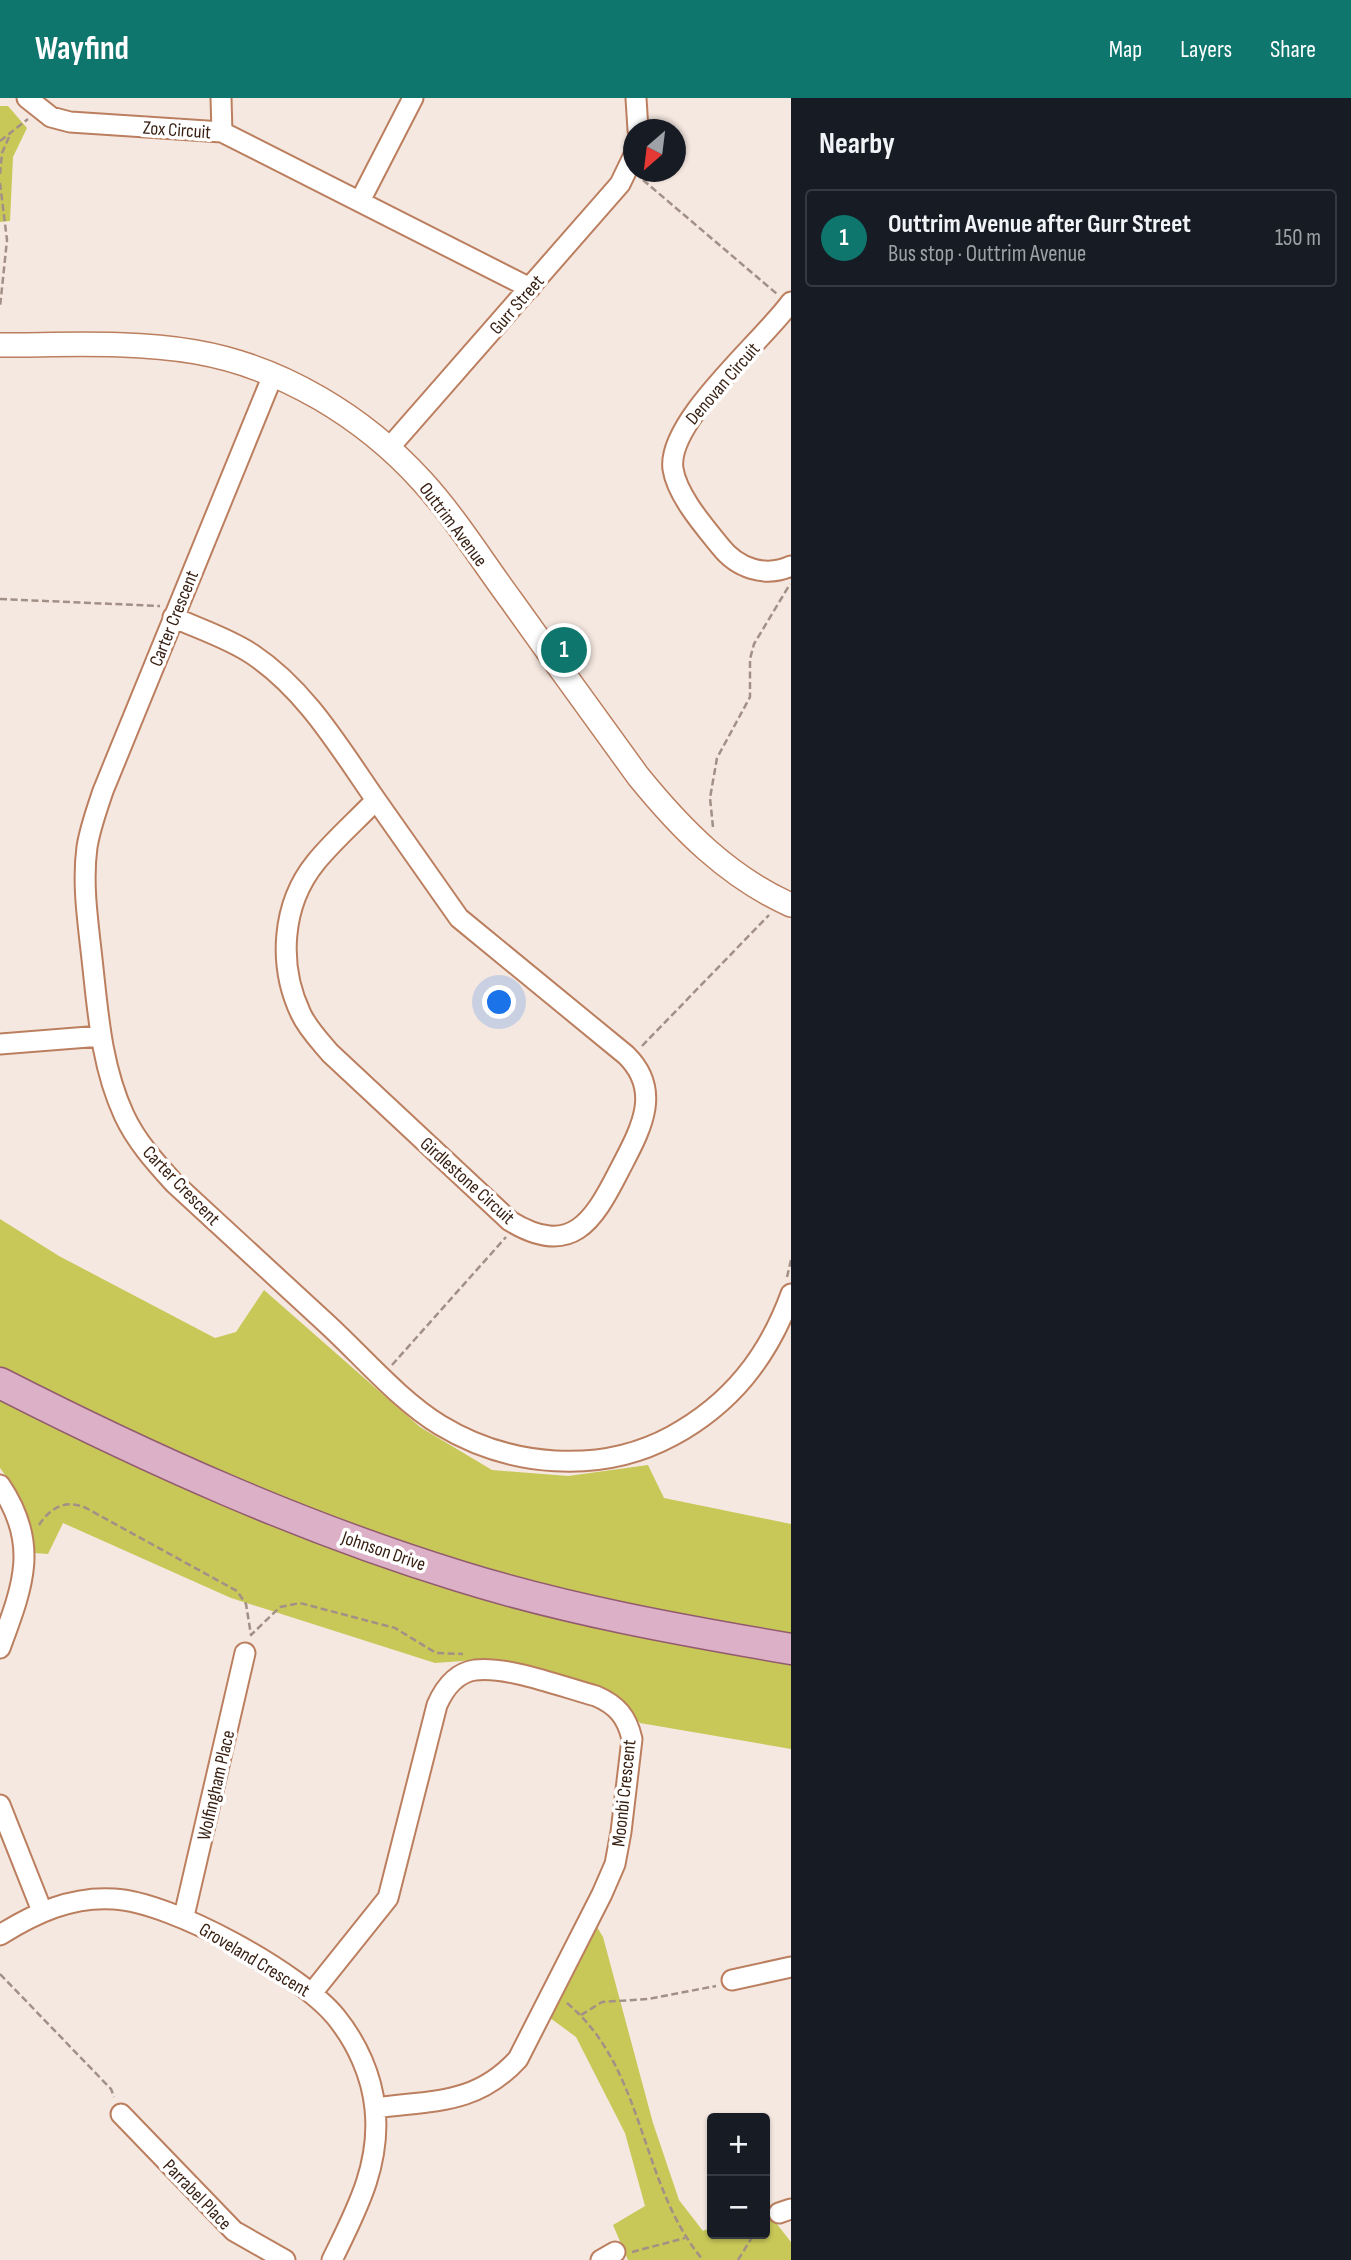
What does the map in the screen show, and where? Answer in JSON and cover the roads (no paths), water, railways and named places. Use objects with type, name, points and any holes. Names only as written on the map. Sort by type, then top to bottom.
[{"type":"main road","name":"Johnson Drive","points":[[0,1383],[131,1450],[269,1509],[460,1576],[670,1628],[791,1649]]},
{"type":"street","name":"Zox Circuit","points":[[27,98],[51,117],[70,122],[222,132],[530,288]]},
{"type":"street","points":[[221,98],[222,132]]},
{"type":"street","points":[[360,201],[413,98]]},
{"type":"street","points":[[636,98],[637,119]]},
{"type":"street","name":"Gurr Street","points":[[389,448],[623,178]]},
{"type":"street","name":"Denovan Circuit","points":[[790,303],[687,422],[673,448],[672,468],[678,487],[721,547],[735,561],[762,571],[791,566]]},
{"type":"street","name":"Outtrim Avenue","points":[[0,345],[144,346],[197,352],[273,376],[334,407],[389,448],[437,498],[638,776],[672,818],[781,908]]},
{"type":"street","name":"Carter Crescent","points":[[273,376],[103,790],[87,847],[86,905],[101,1037],[114,1090],[124,1116],[146,1152],[174,1183],[431,1419],[477,1444],[537,1460],[579,1462],[620,1456],[660,1443],[697,1423],[729,1396],[757,1365],[778,1329],[788,1289]]},
{"type":"street","name":"Girdlestone Circuit","points":[[176,612],[233,643],[282,676],[309,704],[459,918],[630,1059],[643,1079],[647,1108],[641,1127],[598,1212],[575,1231],[546,1236],[517,1225],[330,1053],[301,1015],[290,985],[286,937],[298,891],[315,863],[376,800]]},
{"type":"street","points":[[0,1044],[101,1037]]},
{"type":"street","points":[[0,1485],[13,1504],[22,1530],[26,1558],[22,1585],[0,1647]]},
{"type":"street","name":"Wolfingham Place","points":[[184,1916],[245,1653]]},
{"type":"street","name":"Moonbi Crescent","points":[[312,1993],[388,1898],[443,1691],[453,1680],[472,1670],[483,1670],[596,1696],[621,1712],[630,1732],[623,1819],[615,1864],[519,2059],[501,2078],[466,2096],[375,2108]]},
{"type":"street","points":[[0,1805],[42,1911]]},
{"type":"street","name":"Groveland Crescent","points":[[0,1935],[42,1911],[77,1901],[113,1899],[149,1904],[184,1916],[312,1993],[336,2017],[355,2045],[368,2075],[375,2108],[376,2142],[370,2176],[332,2260]]},
{"type":"street","points":[[732,1980],[791,1967]]},
{"type":"street","name":"Parrabel Place","points":[[121,2114],[233,2231],[285,2260]]},
{"type":"place","name":"Outtrim Avenue after Gurr Street","points":[[564,650]]}]
